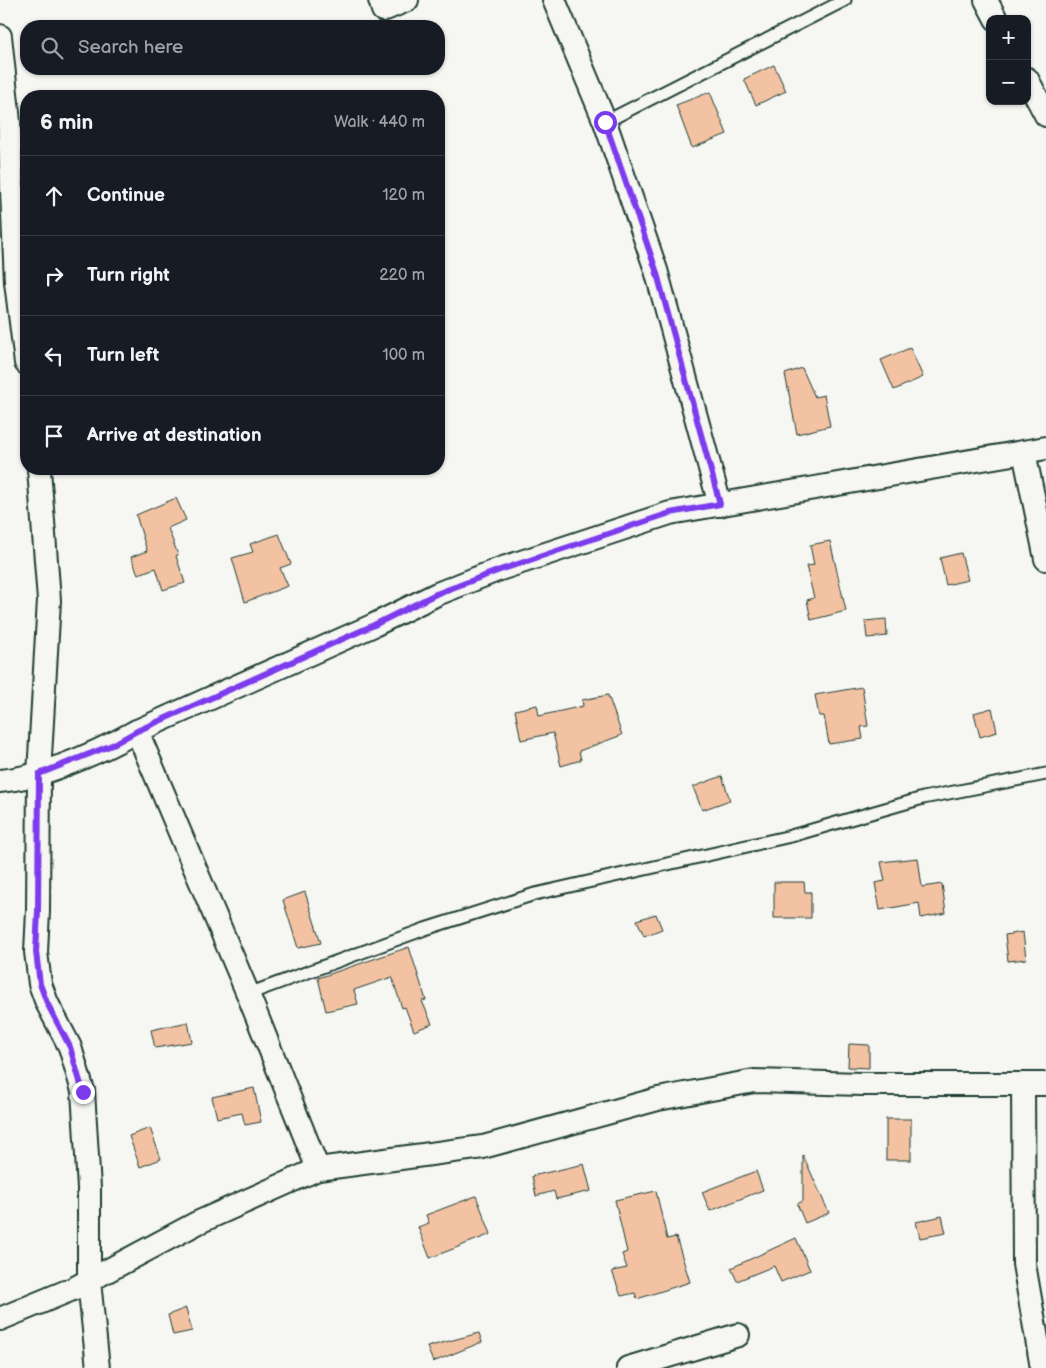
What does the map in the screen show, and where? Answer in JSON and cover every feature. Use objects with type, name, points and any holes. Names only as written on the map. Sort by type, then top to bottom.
[{"type":"street","points":[[380,0],[383,10],[407,0]]},
{"type":"street","points":[[554,0],[605,122],[656,270],[720,504]]},
{"type":"street","points":[[986,0],[994,15]]},
{"type":"street","points":[[0,36],[9,122],[16,282],[20,314]]},
{"type":"street","points":[[1031,86],[1046,114]]},
{"type":"street","points":[[0,782],[23,779],[39,774],[112,745],[137,731],[374,625],[436,594],[491,573],[670,513],[1046,448]]},
{"type":"street","points":[[1024,452],[1046,558]]},
{"type":"street","points":[[39,475],[49,600],[39,774],[36,952],[40,984],[47,1003],[70,1047],[83,1092],[89,1188],[89,1281],[98,1368]]},
{"type":"street","points":[[137,731],[248,994],[318,1169]]},
{"type":"street","points":[[0,1319],[89,1281],[197,1223],[318,1169],[483,1147],[658,1099],[754,1080],[862,1084],[1046,1084]]},
{"type":"street","points":[[1023,1084],[1024,1264],[1042,1368]]},
{"type":"street","points":[[628,1368],[738,1335]]},
{"type":"lane","points":[[605,122],[845,0]]},
{"type":"lane","points":[[248,994],[425,928],[535,894],[791,836],[923,798],[1046,774]]},
{"type":"building","points":[[774,65],[786,91],[756,105],[744,79]]},
{"type":"building","points":[[710,92],[727,134],[692,148],[676,105]]},
{"type":"building","points":[[910,348],[923,377],[894,390],[881,360]]},
{"type":"building","points":[[802,368],[815,397],[824,395],[830,426],[797,434],[785,374]]},
{"type":"building","points":[[176,498],[186,520],[168,528],[178,555],[176,556],[185,583],[163,590],[156,568],[138,574],[131,557],[147,551],[136,515]]},
{"type":"building","points":[[279,534],[291,564],[280,568],[288,586],[245,602],[232,558],[253,552],[250,544]]},
{"type":"building","points":[[830,541],[846,611],[811,620],[807,600],[814,598],[806,566],[814,565],[810,545]]},
{"type":"building","points":[[961,553],[968,580],[946,585],[940,558]]},
{"type":"building","points":[[886,619],[887,636],[867,638],[865,621]]},
{"type":"building","points":[[862,687],[868,726],[861,727],[863,739],[829,744],[824,716],[819,716],[815,695]]},
{"type":"building","points":[[608,695],[622,735],[579,751],[581,760],[561,766],[553,733],[521,740],[515,710],[537,705],[539,716],[583,706],[582,700]]},
{"type":"building","points":[[992,708],[997,732],[980,737],[974,713]]},
{"type":"building","points":[[722,776],[730,800],[702,810],[693,787]]},
{"type":"building","points":[[918,858],[922,887],[942,884],[946,913],[921,918],[919,903],[880,910],[875,883],[885,881],[881,862]]},
{"type":"building","points":[[774,882],[804,882],[805,892],[811,892],[811,918],[774,918]]},
{"type":"building","points":[[305,892],[321,943],[298,948],[283,900]]},
{"type":"building","points":[[656,914],[662,929],[644,936],[637,920]]},
{"type":"building","points":[[1023,932],[1026,959],[1008,961],[1005,935]]},
{"type":"building","points":[[409,947],[426,1000],[422,1001],[432,1024],[414,1031],[405,1007],[402,1008],[392,977],[354,990],[358,1004],[326,1011],[318,978]]},
{"type":"building","points":[[188,1022],[192,1042],[155,1048],[151,1030]]},
{"type":"building","points":[[849,1044],[869,1045],[869,1068],[848,1067]]},
{"type":"building","points":[[254,1088],[261,1122],[245,1125],[242,1113],[217,1118],[212,1097]]},
{"type":"building","points":[[886,1119],[911,1119],[911,1160],[886,1160]]},
{"type":"building","points":[[150,1128],[161,1159],[140,1167],[129,1136]]},
{"type":"building","points":[[803,1155],[829,1213],[805,1223],[797,1204],[803,1201]]},
{"type":"building","points":[[584,1164],[591,1191],[556,1199],[554,1191],[536,1196],[532,1176]]},
{"type":"building","points":[[756,1171],[763,1190],[710,1211],[702,1192]]},
{"type":"building","points":[[656,1191],[667,1239],[676,1237],[690,1282],[637,1299],[635,1293],[621,1296],[612,1271],[627,1268],[622,1254],[627,1252],[615,1200]]},
{"type":"building","points":[[476,1196],[491,1234],[430,1258],[418,1227],[429,1223],[426,1215]]},
{"type":"building","points":[[942,1216],[946,1233],[920,1238],[916,1222]]},
{"type":"building","points":[[796,1238],[810,1270],[781,1282],[774,1266],[737,1281],[731,1268]]},
{"type":"building","points":[[186,1308],[192,1331],[173,1335],[168,1315]]},
{"type":"building","points":[[479,1333],[482,1342],[433,1362],[427,1347]]},
{"type":"route","points":[[83,1092],[70,1047],[47,1003],[40,984],[36,952],[39,774],[112,745],[137,731],[374,625],[436,594],[500,570],[670,513],[720,504],[656,270],[605,122]]}]
